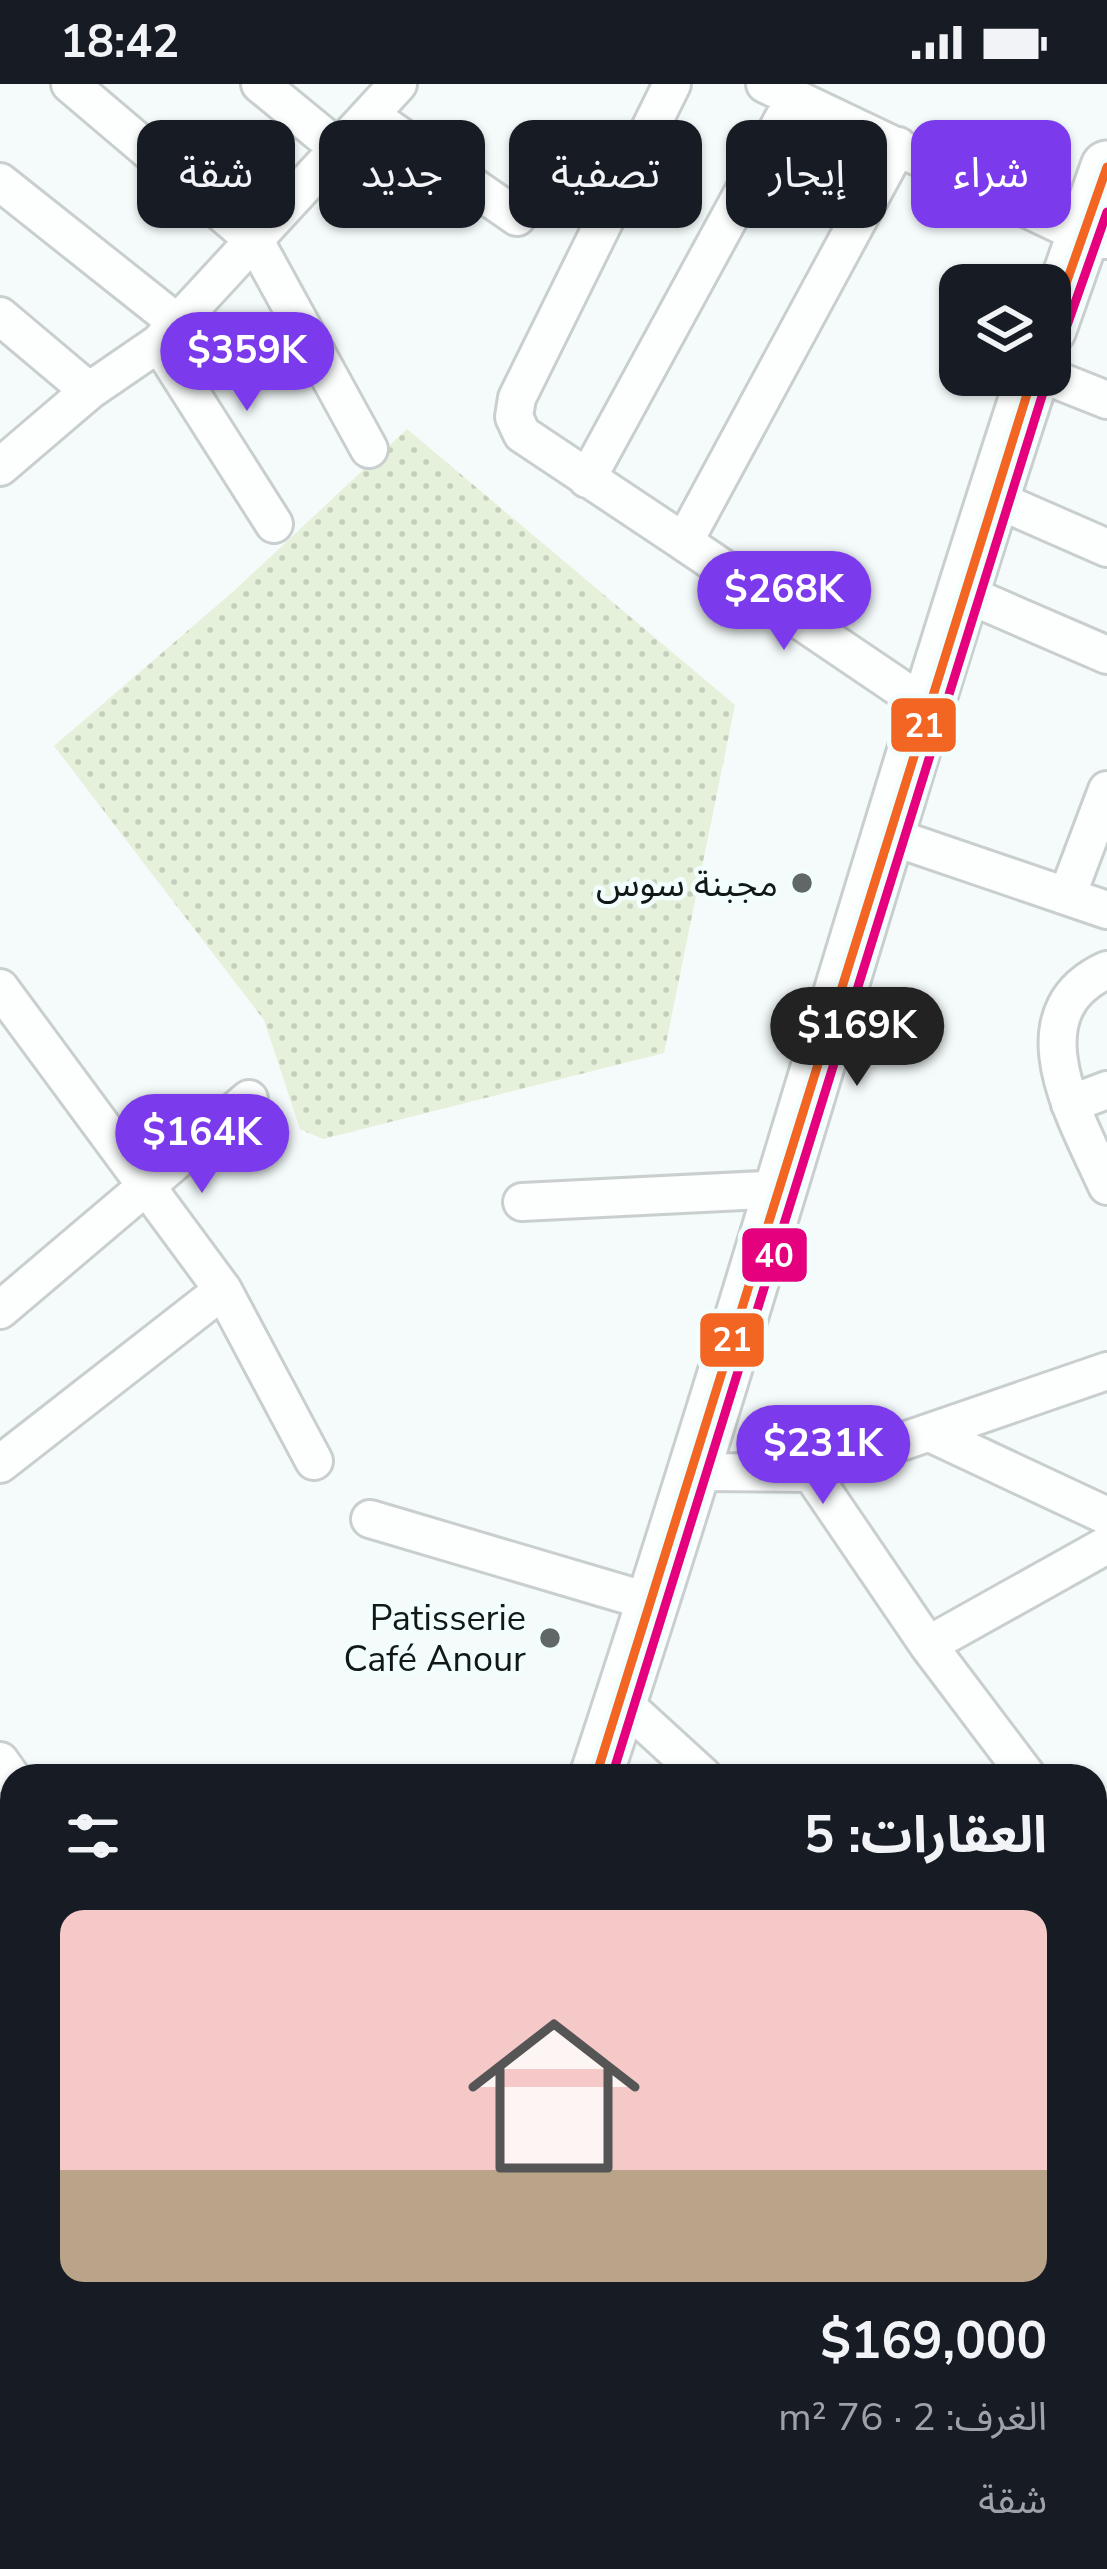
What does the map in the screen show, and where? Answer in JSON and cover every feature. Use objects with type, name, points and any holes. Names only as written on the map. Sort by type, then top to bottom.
[{"type":"main road","points":[[1071,287],[1096,238],[1107,167]]},
{"type":"main road","points":[[600,1764],[698,1472],[884,834],[1026,396]]},
{"type":"street","points":[[70,84],[255,241],[369,449]]},
{"type":"street","points":[[260,84],[319,132]]},
{"type":"street","points":[[366,120],[398,84]]},
{"type":"street","points":[[672,84],[518,398],[514,417],[522,434],[925,705]]},
{"type":"street","points":[[587,479],[779,92],[1096,238]]},
{"type":"street","points":[[370,116],[509,212]]},
{"type":"street","points":[[685,542],[898,146]]},
{"type":"street","points":[[0,467],[167,332],[319,169]]},
{"type":"street","points":[[0,182],[167,332],[274,524]]},
{"type":"street","points":[[0,316],[89,391]]},
{"type":"street","points":[[1071,386],[1107,400]]},
{"type":"street","points":[[993,498],[1107,548]]},
{"type":"street","points":[[964,593],[1107,655]]},
{"type":"street","points":[[1067,896],[1107,790]]},
{"type":"street","points":[[884,834],[1107,910]]},
{"type":"street","points":[[1107,970],[1071,997],[1054,1039],[1070,1105],[1107,1186]]},
{"type":"street","points":[[0,988],[148,1182],[223,1290],[314,1461]]},
{"type":"street","points":[[1070,1105],[1107,1090]]},
{"type":"street","points":[[0,1310],[249,1099]]},
{"type":"street","points":[[522,1202],[782,1189]]},
{"type":"street","points":[[0,1464],[223,1290]]},
{"type":"street","points":[[698,1472],[811,1473],[1107,1371]]},
{"type":"street","points":[[932,1434],[1107,1516]]},
{"type":"street","points":[[811,1473],[928,1645],[1019,1764]]},
{"type":"street","points":[[370,1519],[654,1603]]},
{"type":"street","points":[[928,1645],[1107,1545]]},
{"type":"street","points":[[621,1701],[691,1764]]},
{"type":"green space","points":[[407,429],[735,705],[664,1053],[323,1139],[300,1129],[264,1020],[54,746],[235,590]]},
{"type":"transit line","name":"21","points":[[1071,269],[1107,167]]},
{"type":"transit line","name":"40","points":[[1071,314],[1107,212]]},
{"type":"transit line","name":"21","points":[[600,1764],[1026,396]]},
{"type":"transit line","name":"40","points":[[616,1764],[1042,396]]},
{"type":"place","name":"مجبنة سوس","points":[[802,883]]},
{"type":"place","name":"Patisserie Café Anour","points":[[550,1638]]}]
